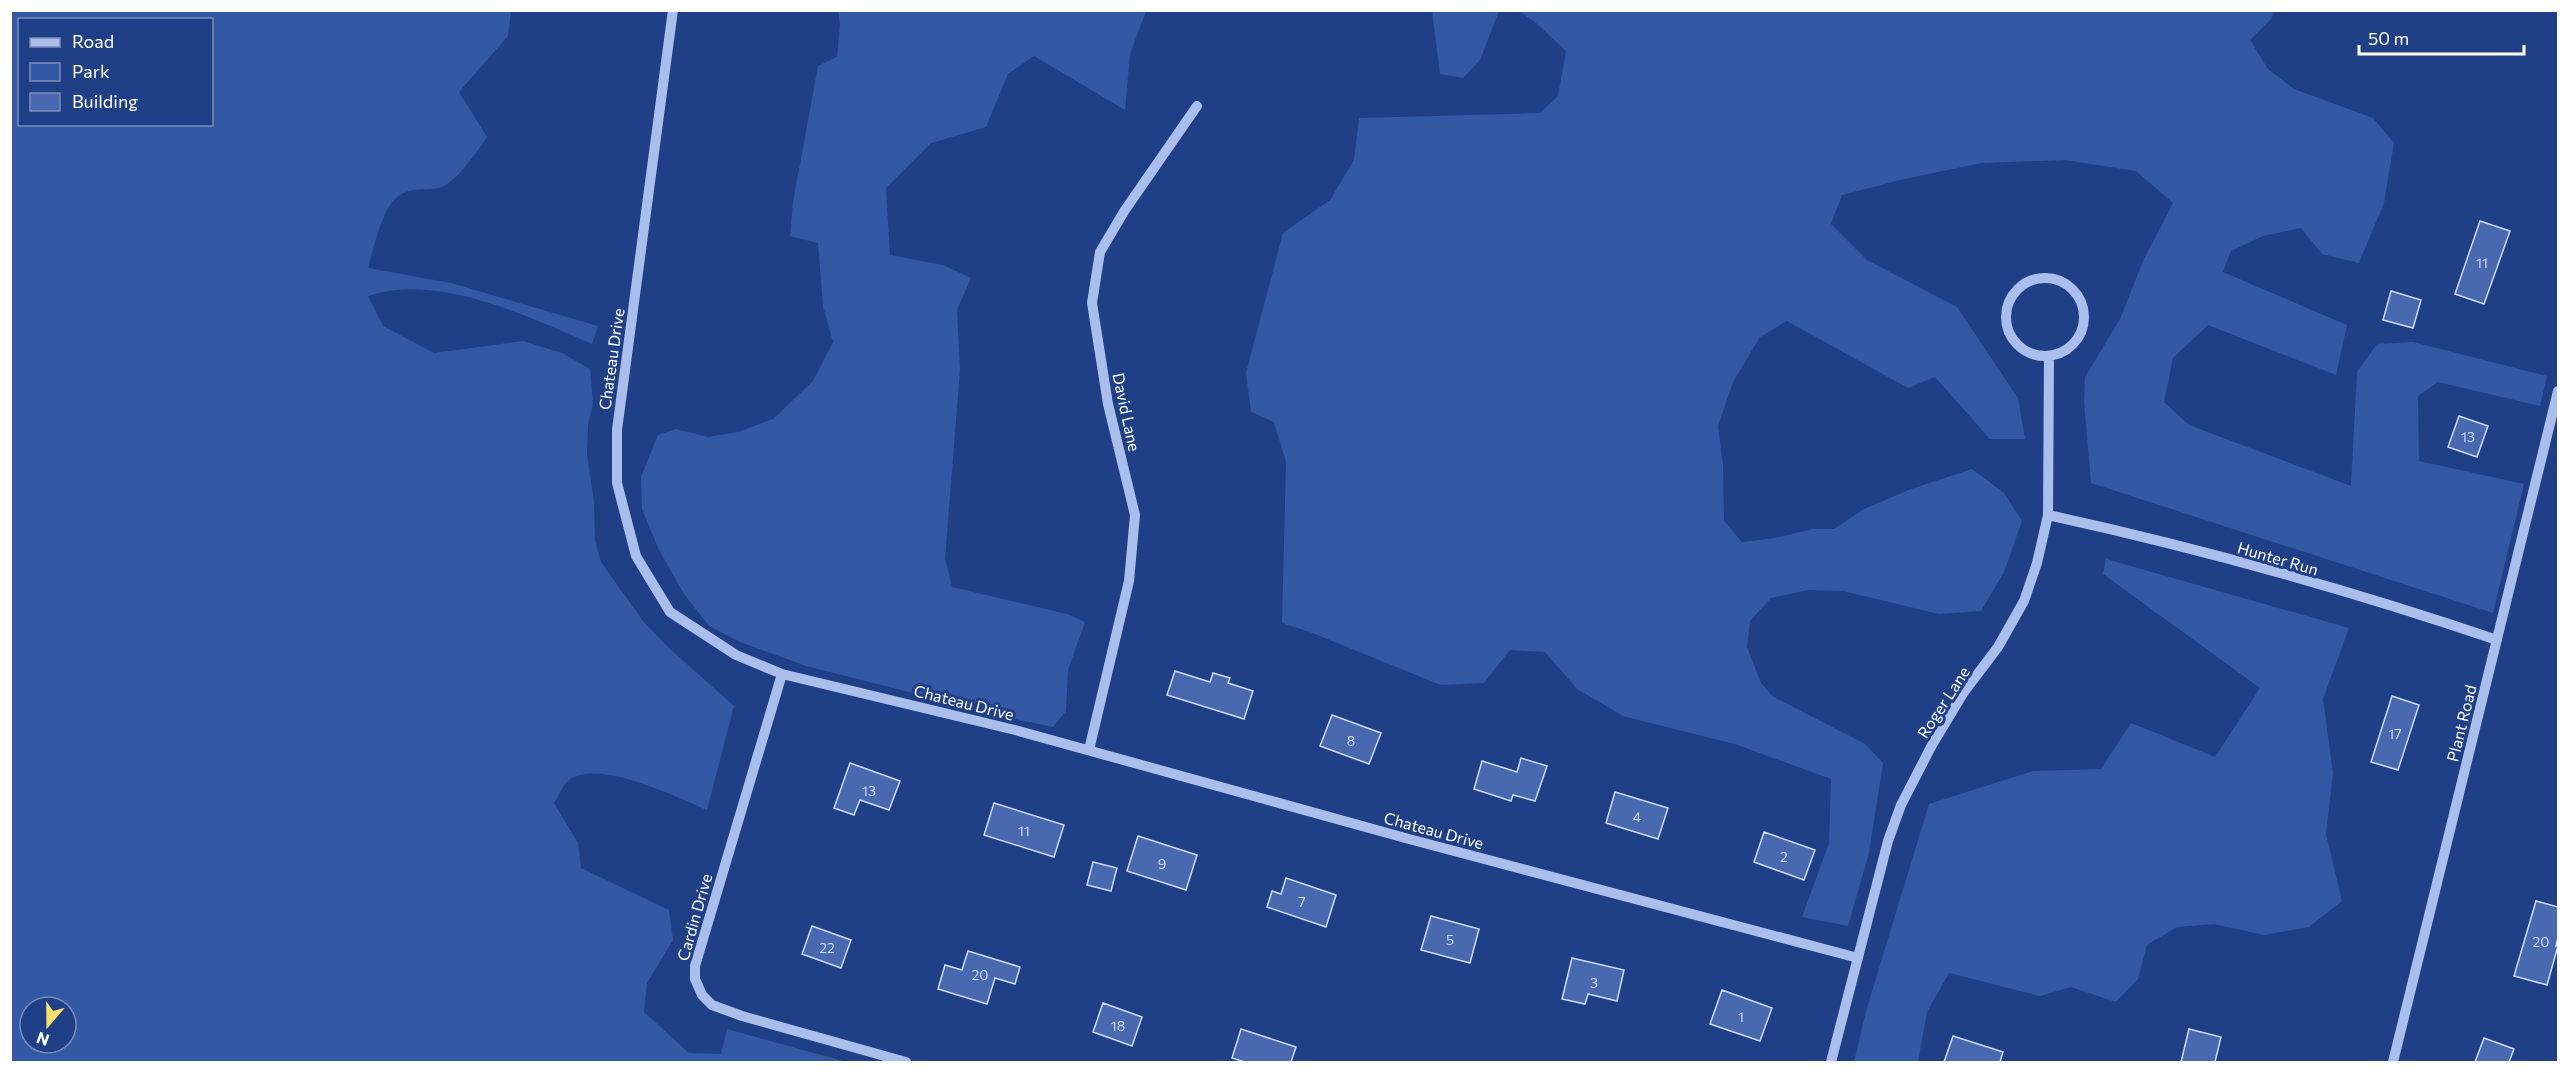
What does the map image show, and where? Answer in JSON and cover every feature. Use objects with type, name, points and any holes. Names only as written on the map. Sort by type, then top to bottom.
[{"type":"street","name":"Chateau Drive","points":[[673,10],[617,430],[617,483],[636,556],[670,612],[736,655],[782,674],[1089,750],[1409,839],[1858,958]]},
{"type":"street","name":"David Lane","points":[[1089,750],[1129,581],[1135,515],[1108,404],[1092,303],[1100,252],[1125,210],[1197,106]]},
{"type":"street","points":[[2041,279],[2052,279],[2072,289],[2079,298],[2084,319],[2077,340],[2070,348],[2049,356],[2027,352],[2011,337],[2007,327],[2008,305],[2013,295],[2020,287],[2041,279]]},
{"type":"street","name":"Roger Lane","points":[[1831,1062],[1888,841],[1901,805],[1959,701],[1998,647],[2024,601],[2037,563],[2048,515],[2049,356]]},
{"type":"street","name":"Plant Road","points":[[2393,1062],[2559,391]]},
{"type":"street","name":"Hunter Run","points":[[2048,515],[2150,538],[2421,614],[2497,640]]},
{"type":"street","name":"Cardin Drive","points":[[782,674],[695,966],[695,979],[702,995],[712,1005],[742,1016],[906,1062]]},
{"type":"green space","points":[[2273,10],[2272,18],[2250,40],[2268,69],[2294,89],[2373,118],[2394,143],[2384,203],[2359,263],[2322,254],[2301,228],[2263,236],[2231,251],[2223,272],[2347,325],[2336,375],[2208,325],[2173,358],[2164,402],[2189,425],[2351,486],[2357,372],[2377,344],[2413,342],[2547,376],[2540,406],[2438,382],[2418,396],[2419,461],[2524,484],[2493,613],[2091,483],[2084,401],[2085,377],[2120,319],[2143,261],[2173,203],[2136,171],[2065,160],[1982,163],[1842,195],[1831,224],[1867,260],[1957,307],[2018,398],[2025,439],[1990,439],[1935,377],[1908,388],[1787,321],[1760,337],[1733,382],[1718,426],[1723,466],[1724,521],[1742,542],[1775,538],[1813,529],[1834,529],[1864,509],[1911,489],[1972,469],[2004,493],[2022,521],[2004,572],[1981,611],[1939,614],[1843,591],[1808,590],[1771,598],[1750,621],[1747,647],[1761,683],[1772,696],[1865,744],[1883,763],[1869,853],[1848,926],[1802,917],[1829,843],[1831,779],[1735,744],[1623,716],[1577,689],[1545,652],[1510,650],[1484,683],[1441,685],[1282,623],[1286,462],[1274,422],[1251,412],[1246,373],[1283,233],[1330,200],[1354,160],[1359,118],[1540,113],[1558,96],[1566,51],[1536,23],[1519,11]]},
{"type":"green space","points":[[10,11],[511,11],[508,36],[459,92],[487,137],[466,166],[445,185],[439,188],[406,192],[395,199],[382,221],[368,268],[451,283],[598,326],[592,344],[511,311],[453,294],[424,290],[395,290],[368,296],[383,326],[434,353],[523,341],[562,353],[590,369],[593,403],[588,425],[587,454],[594,503],[595,540],[601,562],[643,621],[669,648],[734,706],[707,810],[638,782],[599,774],[582,774],[569,780],[554,803],[578,843],[581,868],[669,910],[673,940],[647,983],[644,1012],[689,1053],[721,1054],[727,1029],[847,1062],[11,1062]]},
{"type":"green space","points":[[838,11],[1146,11],[1130,54],[1125,110],[1034,56],[1008,74],[986,127],[931,143],[886,188],[890,255],[943,265],[971,278],[957,310],[960,370],[945,559],[952,587],[1067,614],[1085,622],[1068,670],[1066,711],[1053,727],[806,666],[740,642],[709,626],[684,594],[659,550],[642,509],[641,477],[658,435],[676,429],[708,437],[738,432],[773,419],[813,381],[833,342],[823,306],[818,243],[790,236],[793,202],[818,66],[837,57],[840,24]]},
{"type":"green space","points":[[1432,11],[1499,11],[1480,60],[1463,78],[1440,74]]},
{"type":"green space","points":[[2106,559],[2349,628],[2323,699],[2333,773],[2326,834],[2342,901],[2309,927],[2264,935],[2214,924],[2177,927],[2147,945],[2138,979],[2116,1002],[2071,987],[2040,996],[1949,973],[1927,1012],[1918,1062],[1854,1062],[1866,1011],[1929,804],[2033,771],[2101,769],[2131,723],[2215,757],[2260,688],[2103,574]]},
{"type":"building","points":[[2480,221],[2510,231],[2484,304],[2455,294]]},
{"type":"building","points":[[2391,291],[2421,300],[2413,328],[2383,320]]},
{"type":"building","points":[[2459,416],[2488,426],[2477,457],[2448,447]]},
{"type":"building","points":[[1175,671],[1210,682],[1213,673],[1230,678],[1228,683],[1253,691],[1244,719],[1167,695]]},
{"type":"building","points":[[2392,696],[2419,705],[2398,770],[2371,762]]},
{"type":"building","points":[[1332,715],[1381,733],[1369,764],[1320,746]]},
{"type":"building","points":[[1521,758],[1547,766],[1535,801],[1513,795],[1511,801],[1474,789],[1482,761],[1517,772]]},
{"type":"building","points":[[850,763],[900,781],[889,810],[860,800],[854,815],[834,808]]},
{"type":"building","points":[[1615,792],[1668,808],[1658,839],[1606,823]]},
{"type":"building","points":[[994,803],[1064,825],[1054,857],[984,835]]},
{"type":"building","points":[[1764,832],[1815,850],[1804,880],[1754,862]]},
{"type":"building","points":[[1138,836],[1197,855],[1186,890],[1127,871]]},
{"type":"building","points":[[1093,862],[1117,868],[1111,891],[1087,885]]},
{"type":"building","points":[[1286,878],[1336,895],[1326,927],[1267,907],[1272,891],[1281,894]]},
{"type":"building","points":[[2536,901],[2558,907],[2556,946],[2558,946],[2547,985],[2514,976]]},
{"type":"building","points":[[1431,916],[1479,929],[1470,963],[1421,950]]},
{"type":"building","points":[[812,926],[851,940],[841,968],[802,954]]},
{"type":"building","points":[[968,951],[1020,967],[1015,984],[995,978],[987,1004],[938,989],[945,965],[962,970]]},
{"type":"building","points":[[1572,958],[1624,970],[1617,1001],[1588,994],[1585,1004],[1562,999]]},
{"type":"building","points":[[1722,990],[1772,1008],[1760,1041],[1710,1024]]},
{"type":"building","points":[[1103,1003],[1142,1017],[1132,1046],[1093,1032]]},
{"type":"building","points":[[1241,1029],[1296,1047],[1291,1062],[1245,1062],[1232,1058]]},
{"type":"building","points":[[2189,1029],[2221,1037],[2215,1062],[2181,1062]]},
{"type":"building","points":[[1953,1036],[2003,1052],[2000,1062],[1944,1062]]},
{"type":"building","points":[[2484,1038],[2514,1049],[2509,1062],[2475,1062]]}]
